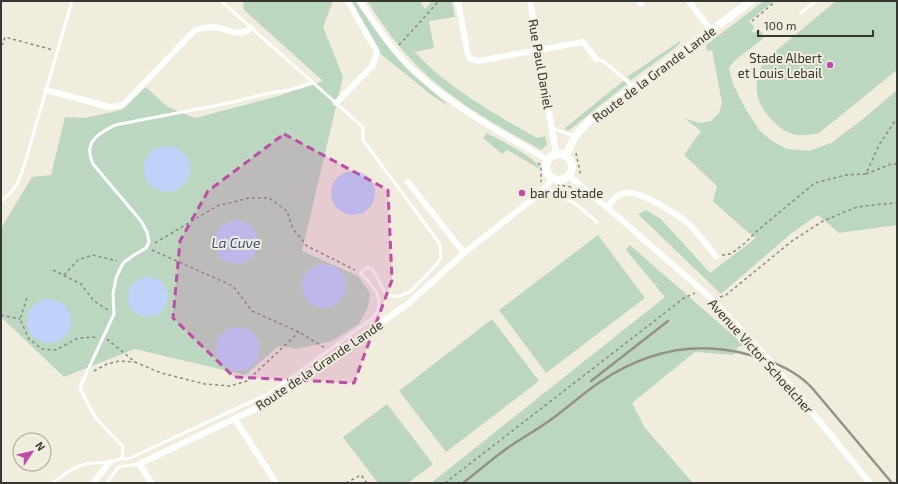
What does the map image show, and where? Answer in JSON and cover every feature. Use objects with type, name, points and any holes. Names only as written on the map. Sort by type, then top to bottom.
[{"type":"street","points":[[336,103],[373,66],[377,52],[348,1]]},
{"type":"street","points":[[360,1],[395,50],[413,70],[447,98],[479,119],[545,158],[567,152],[573,164],[572,178],[558,180],[552,178],[546,170],[545,158]]},
{"type":"street","points":[[458,1],[467,51],[470,59],[478,61],[583,42],[596,59]]},
{"type":"street","name":"Rue Paul Daniel","points":[[530,1],[556,154]]},
{"type":"street","points":[[689,1],[711,31]]},
{"type":"street","name":"Route de la Grande Lande","points":[[567,152],[574,136],[590,120],[751,1]]},
{"type":"street","points":[[46,90],[110,106],[123,105],[195,30],[205,27],[237,33],[246,32],[251,28]]},
{"type":"street","name":"Route de la Grande Lande","points":[[139,464],[268,403],[409,303],[464,253],[548,187],[552,178]]},
{"type":"street","name":"Avenue Victor Schoelcher","points":[[572,178],[712,299],[770,361],[870,483]]},
{"type":"street","points":[[408,182],[464,253]]},
{"type":"street","points":[[607,207],[624,193],[644,197],[669,210],[689,225],[716,256]]},
{"type":"street","points":[[235,419],[276,483]]},
{"type":"street","points":[[93,483],[110,462]]},
{"type":"street","points":[[139,464],[152,483]]},
{"type":"lane","points":[[1,201],[9,196],[15,188],[24,166],[72,1]]},
{"type":"lane","points":[[52,483],[71,470],[82,465],[110,462],[122,458],[128,459],[270,393],[369,321],[375,315],[379,304],[376,291],[369,280],[360,273],[368,267],[372,268],[385,292],[394,297],[411,291],[441,258],[440,244],[363,140],[363,127],[222,1]]},
{"type":"lane","points":[[801,13],[816,1]]},
{"type":"lane","points":[[596,59],[603,61],[635,87]]},
{"type":"lane","points":[[122,458],[123,447],[95,417],[80,387],[114,314],[113,294],[116,278],[123,263],[146,248],[149,242],[148,232],[141,221],[93,164],[90,148],[94,140],[102,132],[115,125],[229,103],[289,90],[313,83]]},
{"type":"lane","name":"Rue Paul Daniel","points":[[552,127],[574,136]]},
{"type":"lane","points":[[548,187],[560,196],[576,204],[597,222]]},
{"type":"lane","points":[[106,483],[118,467],[139,464]]},
{"type":"path","points":[[395,50],[438,1]]},
{"type":"path","points":[[752,21],[776,1]]},
{"type":"path","points":[[1,43],[3,44],[5,37],[57,52]]},
{"type":"path","points":[[866,174],[879,145],[897,118]]},
{"type":"path","points":[[545,158],[537,161],[541,166],[541,182],[548,187],[560,185],[571,187],[572,178],[581,176],[576,151],[567,152]]},
{"type":"path","points":[[716,256],[731,254],[815,183],[846,175],[866,174],[891,164],[897,164]]},
{"type":"path","points":[[146,248],[217,206],[249,198],[269,198],[287,212],[293,229],[307,246],[360,273]]},
{"type":"path","points":[[712,299],[726,295],[792,241],[823,221],[856,207],[897,203]]},
{"type":"path","points":[[146,248],[233,286],[252,311],[299,332],[328,350]]},
{"type":"path","points":[[64,275],[78,260],[92,254],[123,263]]},
{"type":"path","points":[[53,270],[81,284],[94,301],[114,314]]},
{"type":"path","points":[[446,483],[684,298],[702,290]]},
{"type":"path","points":[[27,298],[20,319],[29,339],[42,349],[56,350],[78,338],[104,337],[135,362],[161,373],[205,384],[230,386],[247,381],[299,332]]},
{"type":"path","points":[[1,314],[20,319]]},
{"type":"path","points":[[85,376],[107,364],[119,361],[135,362]]},
{"type":"path","points":[[346,483],[361,475],[367,483]]},
{"type":"highlighted area","points":[[284,134],[388,190],[392,280],[354,383],[234,377],[173,318],[180,241],[208,191]]},
{"type":"green space","points":[[243,1],[333,1],[323,27],[343,77],[302,251],[358,276],[370,293],[368,307],[359,324],[332,341],[297,349],[279,346],[245,375],[135,349],[64,377],[1,317],[1,232],[3,225],[32,177],[51,175],[65,117],[85,118],[121,110],[146,87],[168,107],[195,118],[275,97],[323,81],[244,10]]},
{"type":"green space","points":[[351,1],[355,1],[385,43],[411,73],[447,105],[434,97],[381,54]]},
{"type":"green space","points":[[367,1],[420,1],[425,9],[432,1],[452,1],[455,17],[429,21],[434,48],[416,52],[410,47],[441,77],[464,94],[537,138],[545,136],[547,145],[541,150],[487,119],[453,96],[421,70],[401,49]]},
{"type":"green space","points":[[764,1],[774,1],[749,21],[754,27],[752,31],[754,33],[759,29],[765,37],[734,61],[729,68],[733,84],[745,108],[759,130],[772,141],[787,149],[809,151],[831,143],[863,119],[897,90],[897,225],[839,233],[818,215],[793,232],[721,294],[638,214],[646,210],[661,219],[710,273],[756,238],[713,201],[717,186],[684,155],[701,131],[684,118],[699,123],[711,121],[719,113],[722,103],[712,50],[707,51],[706,45]]},
{"type":"green space","name":"Stade Albert et Louis Lebail","points":[[836,1],[896,1],[897,70],[819,133],[802,135],[791,134],[777,125],[768,116],[759,101],[757,84],[761,67],[766,59]]},
{"type":"green space","points":[[680,41],[675,48],[631,80],[627,77]]},
{"type":"green space","points":[[623,81],[627,84],[568,131],[565,128]]},
{"type":"green space","points":[[487,133],[525,154],[537,164],[540,169],[507,150],[502,154],[483,138]]},
{"type":"green space","points":[[598,235],[645,298],[546,373],[499,310]]},
{"type":"green space","points":[[630,245],[744,345],[738,347],[734,355],[695,352],[632,403],[645,428],[693,483],[431,483],[665,297],[626,250]]},
{"type":"green space","points":[[492,319],[539,381],[446,452],[399,391]]},
{"type":"green space","points":[[387,404],[433,464],[408,483],[378,483],[343,437]]},
{"type":"water","points":[[167,146],[180,150],[186,156],[190,169],[186,182],[180,188],[167,192],[154,188],[148,182],[144,169],[148,156],[154,150]]},
{"type":"water","points":[[349,171],[357,171],[362,172],[369,177],[374,184],[374,202],[369,209],[362,214],[349,215],[341,212],[334,205],[331,197],[331,189],[334,181],[341,174]]},
{"type":"water","name":"La Cuve","points":[[232,220],[240,220],[252,226],[258,238],[258,246],[252,258],[240,264],[232,264],[220,258],[214,246],[214,238],[220,226]]},
{"type":"water","points":[[320,264],[328,264],[340,270],[346,282],[346,290],[340,302],[328,308],[320,308],[308,302],[302,290],[302,282],[308,270]]},
{"type":"water","points":[[152,277],[159,280],[165,286],[168,297],[167,305],[159,314],[152,317],[144,317],[137,314],[129,305],[128,293],[131,286],[140,278]]},
{"type":"water","points":[[45,299],[53,299],[65,305],[71,317],[71,325],[65,337],[53,343],[45,343],[33,337],[27,325],[27,317],[33,305]]},
{"type":"water","points":[[234,327],[242,327],[254,333],[260,345],[260,353],[254,365],[242,371],[234,371],[222,365],[216,353],[216,345],[222,333]]},
{"type":"railway","points":[[591,381],[668,321]]},
{"type":"railway","points":[[463,483],[506,449],[549,421],[593,387],[617,371],[653,356],[672,351],[691,349],[730,351],[759,357],[800,377],[813,389],[892,483]]},
{"type":"place","name":"Stade Albert et Louis Lebail","points":[[830,65]]},
{"type":"place","name":"bar du stade","points":[[522,193]]}]
